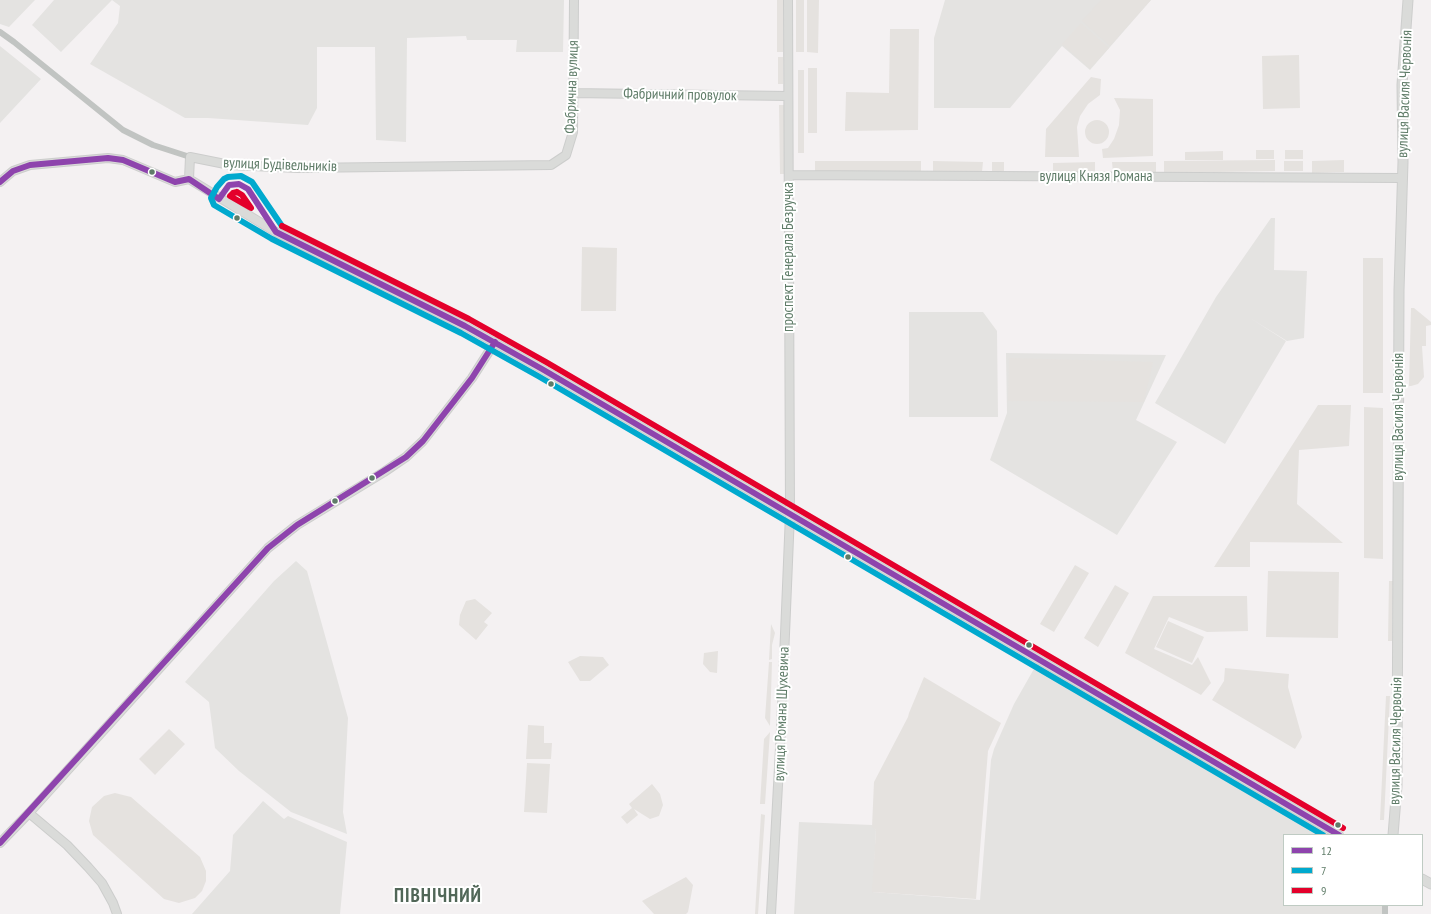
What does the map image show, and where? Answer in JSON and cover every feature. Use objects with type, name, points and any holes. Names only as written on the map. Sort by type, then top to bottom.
[{"type":"main road","name":"вулиця Василя Червонія","points":[[1393,834],[1397,786],[1399,290],[1402,178],[1402,84],[1408,0]]},
{"type":"street","name":"Фабрична вулиця","points":[[551,165],[566,155],[573,132],[572,93],[574,0]]},
{"type":"street","name":"проспект Генерала Безручка","points":[[788,0],[790,514]]},
{"type":"street","name":"вулиця Будівельників","points":[[0,32],[123,130],[153,145],[190,157],[230,165],[298,168],[551,165]]},
{"type":"street","name":"Фабричний провулок","points":[[572,93],[788,96]]},
{"type":"street","points":[[189,179],[190,157]]},
{"type":"street","points":[[0,182],[13,171],[30,165],[108,158],[123,160],[175,182],[189,179],[276,232],[494,342],[1337,834]]},
{"type":"street","name":"вулиця Князя Романа","points":[[789,175],[1402,178]]},
{"type":"street","points":[[0,843],[30,813],[268,548],[297,525],[406,457],[423,441],[468,383],[494,342]]},
{"type":"street","name":"вулиця Романа Шухевича","points":[[771,914],[781,730],[790,514]]},
{"type":"street","points":[[30,813],[67,845],[98,878],[113,903],[117,914]]},
{"type":"shaded area","points":[[0,0],[35,0],[9,27],[0,24]]},
{"type":"shaded area","points":[[54,0],[112,0],[61,52],[32,25]]},
{"type":"shaded area","points":[[112,0],[564,0],[563,52],[516,52],[517,40],[467,40],[466,36],[407,38],[406,142],[376,140],[375,47],[317,47],[317,108],[308,125],[208,118],[185,118],[90,64],[118,23],[120,6]]},
{"type":"shaded area","points":[[777,0],[783,0],[783,52],[777,52]]},
{"type":"shaded area","points":[[796,0],[804,0],[804,52],[796,52]]},
{"type":"shaded area","points":[[807,0],[819,0],[818,53],[807,52]]},
{"type":"shaded area","points":[[945,0],[1151,0],[1090,70],[1062,46],[1010,108],[934,108],[934,38]]},
{"type":"shaded area","points":[[1101,0],[1151,0],[1110,46],[1082,21]]},
{"type":"shaded area","points":[[1081,23],[1109,48],[1090,69],[1062,44]]},
{"type":"shaded area","points":[[890,29],[919,29],[918,130],[845,131],[846,92],[889,93]]},
{"type":"shaded area","points":[[0,46],[41,79],[0,123]]},
{"type":"shaded area","points":[[1299,55],[1300,108],[1263,109],[1262,56]]},
{"type":"shaded area","points":[[778,57],[783,57],[783,84],[778,84]]},
{"type":"shaded area","points":[[808,68],[817,68],[817,133],[808,133]]},
{"type":"shaded area","points":[[798,70],[804,70],[804,153],[798,153]]},
{"type":"shaded area","points":[[1091,77],[1101,79],[1100,95],[1088,104],[1080,116],[1077,127],[1079,157],[1045,157],[1046,129]]},
{"type":"shaded area","points":[[1114,98],[1153,99],[1153,156],[1103,158],[1102,149],[1108,148],[1114,139],[1119,125],[1120,110]]},
{"type":"shaded area","points":[[779,105],[785,105],[785,174],[780,174]]},
{"type":"shaded area","points":[[1097,120],[1106,123],[1109,132],[1106,141],[1097,144],[1088,141],[1085,132],[1088,123]]},
{"type":"shaded area","points":[[1256,150],[1274,150],[1274,159],[1256,159]]},
{"type":"shaded area","points":[[1285,150],[1303,150],[1303,159],[1285,159]]},
{"type":"shaded area","points":[[1223,151],[1223,160],[1185,160],[1185,152]]},
{"type":"shaded area","points":[[1275,160],[1275,171],[1164,173],[1164,161]]},
{"type":"shaded area","points":[[1344,160],[1344,172],[1312,173],[1312,161]]},
{"type":"shaded area","points":[[815,161],[921,161],[921,172],[815,172]]},
{"type":"shaded area","points":[[933,161],[983,162],[982,172],[933,172]]},
{"type":"shaded area","points":[[1284,161],[1303,161],[1303,171],[1284,171]]},
{"type":"shaded area","points":[[992,162],[1004,162],[1004,171],[992,171]]},
{"type":"shaded area","points":[[1095,162],[1095,172],[1053,172],[1053,163]]},
{"type":"shaded area","points":[[1112,162],[1156,162],[1156,172],[1113,173]]},
{"type":"shaded area","points":[[1271,218],[1275,218],[1274,270],[1307,271],[1304,338],[1287,341],[1250,318],[1286,341],[1225,444],[1155,403],[1216,297]]},
{"type":"shaded area","points":[[582,247],[617,248],[616,311],[581,311]]},
{"type":"shaded area","points":[[1363,258],[1383,258],[1383,393],[1363,393]]},
{"type":"shaded area","points":[[1411,308],[1414,308],[1431,322],[1431,325],[1426,326],[1426,346],[1422,346],[1424,377],[1418,384],[1409,386]]},
{"type":"shaded area","points":[[909,312],[983,312],[997,331],[998,417],[909,417]]},
{"type":"shaded area","points":[[1006,353],[1166,355],[1136,420],[1177,442],[1117,535],[990,460],[1007,413]]},
{"type":"shaded area","points":[[1009,358],[1153,362],[1144,402],[1008,401]]},
{"type":"shaded area","points":[[1318,405],[1351,405],[1349,446],[1299,450],[1297,504],[1343,543],[1250,542],[1250,567],[1214,567]]},
{"type":"shaded area","points":[[1364,407],[1383,408],[1383,559],[1364,558]]},
{"type":"shaded area","points":[[296,561],[307,571],[348,718],[343,812],[347,834],[291,812],[239,771],[215,748],[209,702],[185,682],[274,581]]},
{"type":"shaded area","points":[[1075,565],[1089,573],[1054,632],[1040,624]]},
{"type":"shaded area","points":[[1268,571],[1339,572],[1338,638],[1266,637]]},
{"type":"shaded area","points":[[1389,581],[1393,581],[1392,641],[1388,641]]},
{"type":"shaded area","points":[[1115,585],[1129,593],[1098,647],[1084,638]]},
{"type":"shaded area","points":[[1153,596],[1247,596],[1248,631],[1207,632],[1169,617],[1154,649],[1192,665],[1198,657],[1211,683],[1201,695],[1125,653]]},
{"type":"shaded area","points":[[475,599],[492,613],[484,622],[488,625],[476,640],[459,625],[460,615],[466,601]]},
{"type":"shaded area","points":[[1168,621],[1204,637],[1192,663],[1156,647]]},
{"type":"shaded area","points":[[771,624],[775,633],[772,645],[772,659],[769,660]]},
{"type":"shaded area","points":[[718,651],[717,673],[710,672],[703,664],[704,653]]},
{"type":"shaded area","points":[[580,656],[603,657],[609,665],[590,681],[580,681],[568,662]]},
{"type":"shaded area","points":[[1039,660],[1337,834],[1283,834],[1283,906],[1385,906],[1385,914],[794,914],[799,822],[872,825],[876,830],[873,892],[980,900],[991,760],[994,749],[1014,704]]},
{"type":"shaded area","points":[[769,662],[772,662],[770,726],[765,718]]},
{"type":"shaded area","points":[[1225,668],[1289,674],[1288,687],[1302,737],[1295,749],[1212,700],[1224,681]]},
{"type":"shaded area","points":[[924,677],[1001,723],[988,751],[976,899],[872,892],[876,830],[872,827],[874,782],[908,717]]},
{"type":"shaded area","points":[[1386,696],[1390,696],[1384,820],[1380,820]]},
{"type":"shaded area","points":[[528,725],[544,726],[544,743],[552,743],[551,759],[526,759]]},
{"type":"shaded area","points":[[169,729],[185,744],[155,775],[139,759]]},
{"type":"shaded area","points":[[770,732],[765,804],[760,804],[764,739]]},
{"type":"shaded area","points":[[527,763],[550,764],[547,813],[524,812]]},
{"type":"shaded area","points":[[652,784],[660,794],[663,805],[659,816],[650,819],[634,809],[638,815],[627,824],[621,817],[632,808],[629,804]]},
{"type":"shaded area","points":[[115,793],[131,797],[200,857],[206,871],[206,881],[202,891],[195,898],[179,903],[164,899],[93,835],[89,821],[92,807],[104,796]]},
{"type":"shaded area","points":[[263,801],[284,819],[288,816],[347,842],[340,914],[192,914],[230,871],[233,835]]},
{"type":"shaded area","points":[[761,814],[765,815],[758,914],[755,914]]},
{"type":"shaded area","points":[[686,877],[693,885],[688,912],[686,914],[654,914],[642,901]]},
{"type":"transit line","name":"12","points":[[0,182],[13,171],[30,165],[108,158],[123,160],[175,182],[189,179],[219,199],[229,185],[239,184],[248,189],[276,232],[465,326],[542,369],[1337,834]]},
{"type":"transit line","name":"7","points":[[272,239],[214,205],[211,198],[217,187],[224,179],[228,177],[241,176],[252,182],[282,226]]},
{"type":"transit line","name":"9","points":[[237,192],[242,195],[251,208],[230,196],[237,192]]},
{"type":"transit line","name":"9","points":[[282,226],[469,319],[546,362],[1343,828]]},
{"type":"transit line","name":"7","points":[[272,239],[461,333],[538,376],[1321,834]]},
{"type":"transit line","name":"12","points":[[0,843],[268,548],[297,525],[406,457],[423,441],[472,378],[495,342]]},
{"type":"district","name":"ПІВНІЧНИЙ","points":[[438,897]]}]
